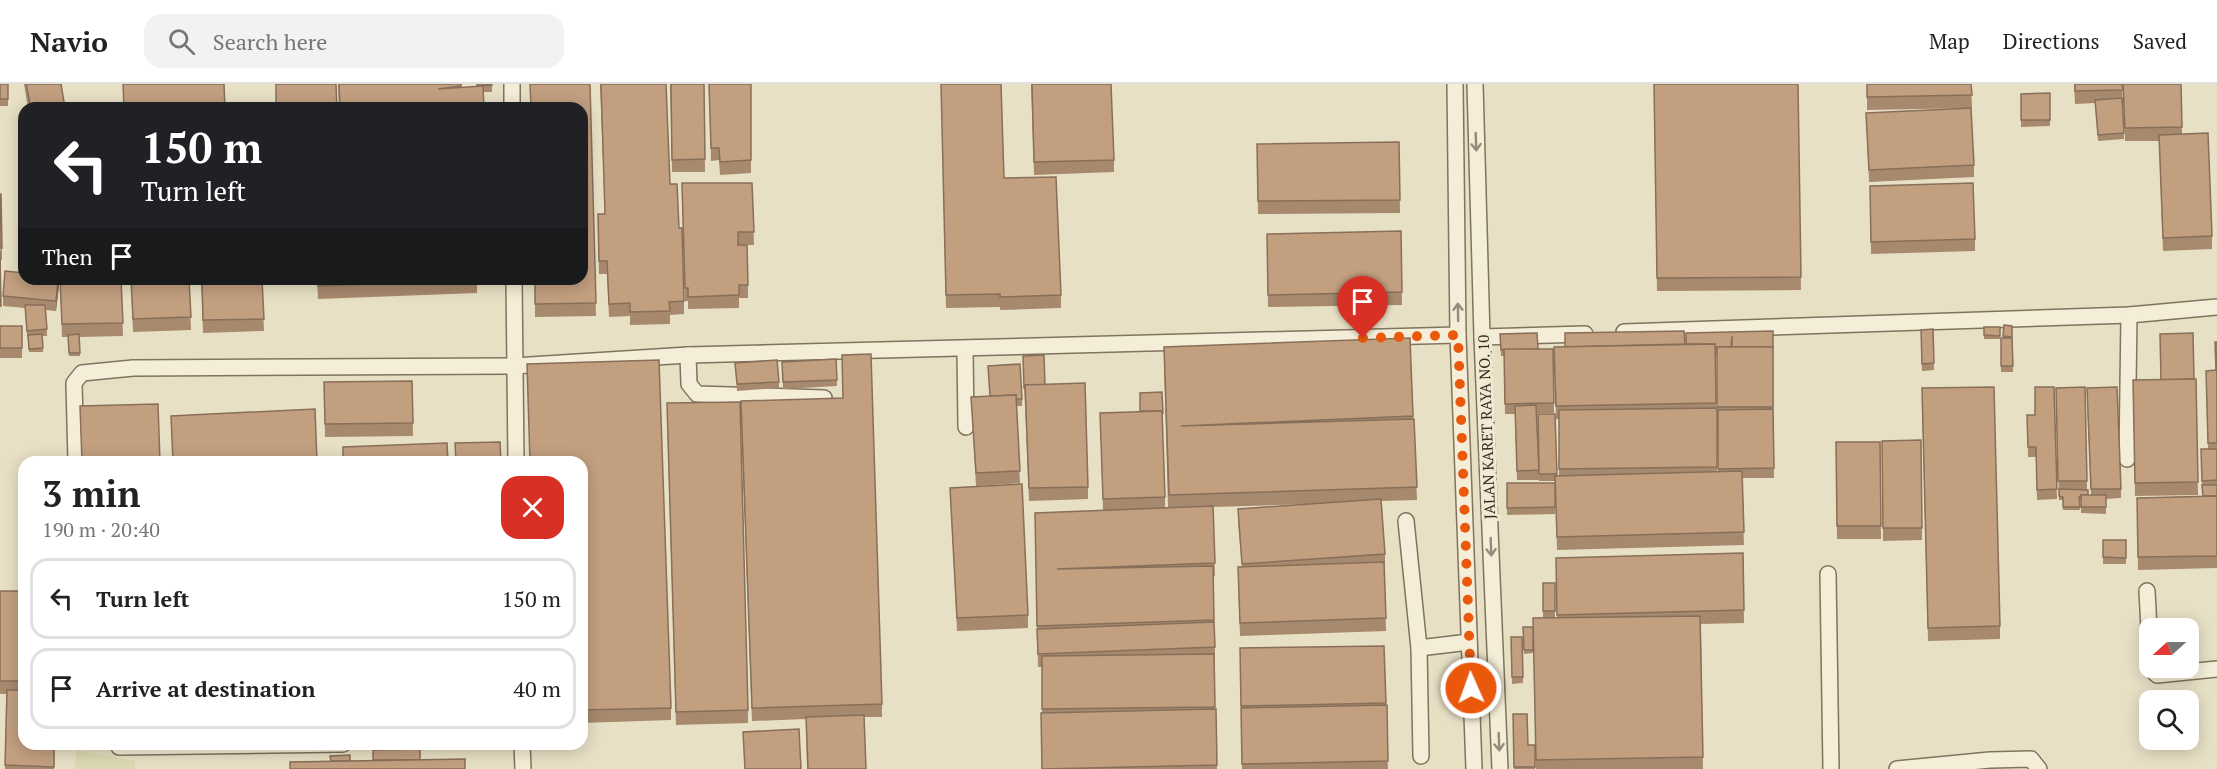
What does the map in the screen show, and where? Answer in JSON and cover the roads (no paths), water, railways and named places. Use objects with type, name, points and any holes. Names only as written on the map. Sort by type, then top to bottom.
[{"type":"street","points":[[512,84],[512,102]]},
{"type":"street","name":"JALAN KARET RAYA NO. 10","points":[[1455,84],[1458,335],[1474,769]]},
{"type":"street","name":"JALAN KARET RAYA NO. 10","points":[[1475,84],[1482,337],[1500,769]]},
{"type":"street","points":[[513,285],[516,456]]},
{"type":"street","points":[[1482,337],[2128,315],[2217,307]]},
{"type":"street","points":[[2127,459],[2128,315]]},
{"type":"street","points":[[76,456],[75,383],[82,373],[91,371],[133,368],[514,366],[688,355],[1458,335]]},
{"type":"street","points":[[965,349],[966,427]]},
{"type":"street","points":[[688,355],[689,384],[697,394],[824,398]]},
{"type":"street","points":[[1406,521],[1419,648],[1420,756]]},
{"type":"street","points":[[1828,574],[1831,769]]},
{"type":"street","points":[[2147,591],[2148,618]]},
{"type":"street","points":[[1419,648],[1469,642]]},
{"type":"street","points":[[2199,671],[2217,669]]},
{"type":"street","points":[[522,750],[523,769]]},
{"type":"street","points":[[1897,769],[1990,760],[2031,759],[2039,769]]}]
